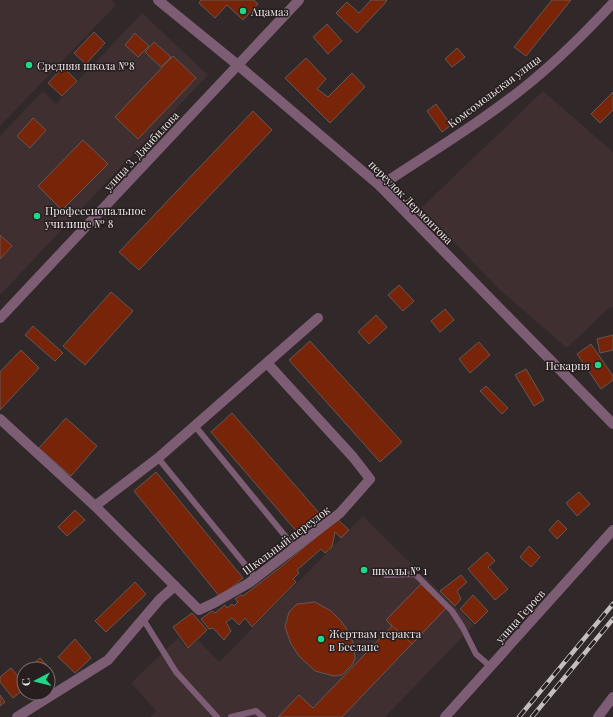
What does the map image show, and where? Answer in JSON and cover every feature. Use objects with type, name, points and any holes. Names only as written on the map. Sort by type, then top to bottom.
[{"type":"street","name":"переулок Лермонтова","points":[[158,0],[239,66],[380,186],[613,424]]},
{"type":"street","name":"улица З. Джибилова","points":[[0,318],[239,66],[299,0]]},
{"type":"street","name":"Комсомольская улица","points":[[380,186],[472,126],[532,81],[584,34],[613,3]]},
{"type":"street","points":[[95,506],[158,458],[318,318]]},
{"type":"street","name":"Школьный переулок","points":[[0,419],[95,506],[199,610],[249,583],[340,514],[370,479],[353,457],[267,363]]},
{"type":"street","name":"улица Героев","points":[[445,717],[613,530]]},
{"type":"street","points":[[17,717],[108,660],[160,599],[175,586]]},
{"type":"street","points":[[599,716],[613,697]]},
{"type":"lane","points":[[195,426],[295,548]]},
{"type":"lane","points":[[158,458],[256,578]]},
{"type":"lane","points":[[386,575],[415,574],[452,611],[463,628],[476,654],[491,667]]},
{"type":"lane","points":[[143,619],[176,672],[217,717]]},
{"type":"lane","points":[[231,717],[256,711],[263,717]]},
{"type":"shaded area","name":"Средняя школа №8","points":[[0,0],[111,0],[116,5],[0,126]]},
{"type":"shaded area","name":"Профессиональное училище № 8","points":[[142,13],[208,75],[0,295],[0,136],[43,91],[56,104]]},
{"type":"shaded area","points":[[543,91],[613,152],[613,307],[609,308],[567,348],[500,290],[421,208]]},
{"type":"shaded area","name":"школы № 1","points":[[363,516],[474,625],[385,717],[150,717],[156,711],[131,683],[178,638],[187,649],[198,640],[219,662]]},
{"type":"building","name":"Ацамаз","points":[[201,0],[254,0],[258,4],[243,20],[227,5],[215,18],[199,3]]},
{"type":"building","points":[[371,0],[387,1],[357,33],[336,13],[347,2],[359,13]]},
{"type":"building","points":[[552,0],[571,0],[526,56],[514,47]]},
{"type":"building","points":[[327,24],[342,41],[328,54],[313,37]]},
{"type":"building","points":[[94,32],[105,43],[86,64],[74,53]]},
{"type":"building","points":[[135,33],[149,46],[138,57],[125,45]]},
{"type":"building","points":[[154,42],[171,57],[161,67],[145,52]]},
{"type":"building","points":[[457,48],[465,57],[452,67],[445,59]]},
{"type":"building","points":[[173,56],[196,78],[138,139],[115,117]]},
{"type":"building","points":[[306,58],[326,79],[317,89],[328,97],[352,73],[365,87],[330,123],[285,78]]},
{"type":"building","points":[[63,67],[77,81],[62,96],[48,83]]},
{"type":"building","points":[[613,92],[613,110],[600,123],[591,114]]},
{"type":"building","points":[[436,104],[451,125],[442,132],[427,111]]},
{"type":"building","points":[[253,111],[272,130],[139,270],[119,252]]},
{"type":"building","points":[[33,118],[46,130],[30,148],[17,136]]},
{"type":"building","points":[[83,140],[108,164],[62,210],[38,186]]},
{"type":"building","points":[[0,235],[12,246],[0,259]]},
{"type":"building","points":[[399,285],[414,301],[403,311],[388,295]]},
{"type":"building","points":[[111,292],[133,311],[85,365],[63,346]]},
{"type":"building","points":[[445,309],[454,320],[440,332],[431,321]]},
{"type":"building","points":[[376,315],[387,327],[369,344],[358,332]]},
{"type":"building","points":[[33,326],[63,353],[55,361],[25,335]]},
{"type":"building","points":[[613,335],[613,350],[600,353],[597,339]]},
{"type":"building","points":[[310,341],[402,442],[380,462],[289,360]]},
{"type":"building","points":[[479,342],[490,355],[470,373],[459,359]]},
{"type":"building","points":[[591,344],[613,376],[613,380],[601,389],[577,354]]},
{"type":"building","points":[[21,350],[39,368],[0,410],[0,372]]},
{"type":"building","points":[[526,369],[544,400],[534,406],[515,375]]},
{"type":"building","points":[[486,386],[508,408],[502,414],[480,391]]},
{"type":"building","points":[[232,413],[320,514],[298,533],[211,432]]},
{"type":"building","points":[[66,418],[97,446],[71,476],[39,448]]},
{"type":"building","points":[[156,472],[243,578],[220,597],[134,491]]},
{"type":"building","points":[[579,492],[590,504],[577,516],[566,503]]},
{"type":"building","points":[[75,510],[85,520],[67,536],[58,527]]},
{"type":"building","points":[[337,519],[349,530],[341,538],[335,532],[332,547],[325,553],[321,549],[297,570],[299,573],[293,579],[296,582],[252,627],[245,618],[239,625],[232,618],[226,622],[231,631],[224,640],[213,628],[209,629],[201,619],[212,611],[215,613],[225,605],[227,608],[232,604],[234,606],[238,602],[235,599],[241,595],[243,596],[282,566]]},
{"type":"building","points":[[558,520],[567,529],[557,539],[549,530]]},
{"type":"building","points":[[529,546],[540,557],[531,567],[520,557]]},
{"type":"building","points":[[487,552],[495,561],[488,567],[508,589],[495,600],[468,569]]},
{"type":"building","points":[[461,575],[467,582],[457,591],[461,599],[455,606],[440,591]]},
{"type":"building","points":[[135,582],[146,594],[106,632],[95,621]]},
{"type":"building","name":"школы № 1","points":[[421,584],[446,608],[342,717],[278,717],[299,695],[313,708],[392,626],[386,620]]},
{"type":"building","points":[[421,584],[446,608],[412,644],[386,620]]},
{"type":"building","points":[[473,595],[488,611],[475,624],[460,609]]},
{"type":"building","name":"Жертвам теракта в Беслане","points":[[315,602],[331,611],[341,621],[350,634],[354,646],[355,659],[352,665],[342,675],[334,676],[315,671],[299,656],[291,644],[285,627],[289,612],[297,604]]},
{"type":"building","points":[[192,613],[207,630],[188,648],[173,627]]},
{"type":"building","points":[[75,639],[91,658],[75,673],[58,657]]},
{"type":"building","points":[[11,668],[16,674],[16,696],[13,698],[0,682],[0,677]]},
{"type":"building","points":[[0,695],[5,702],[0,706]]},
{"type":"railway","points":[[519,717],[613,604]]},
{"type":"railway","points":[[532,717],[613,619]]},
{"type":"place","name":"Ацамаз","points":[[243,11]]},
{"type":"place","name":"Средняя школа №8","points":[[29,65]]},
{"type":"place","name":"Профессиональное училище № 8","points":[[37,216]]},
{"type":"place","name":"Пекарня","points":[[598,365]]},
{"type":"place","name":"школы № 1","points":[[364,570]]},
{"type":"place","name":"Жертвам теракта в Беслане","points":[[321,639]]}]
